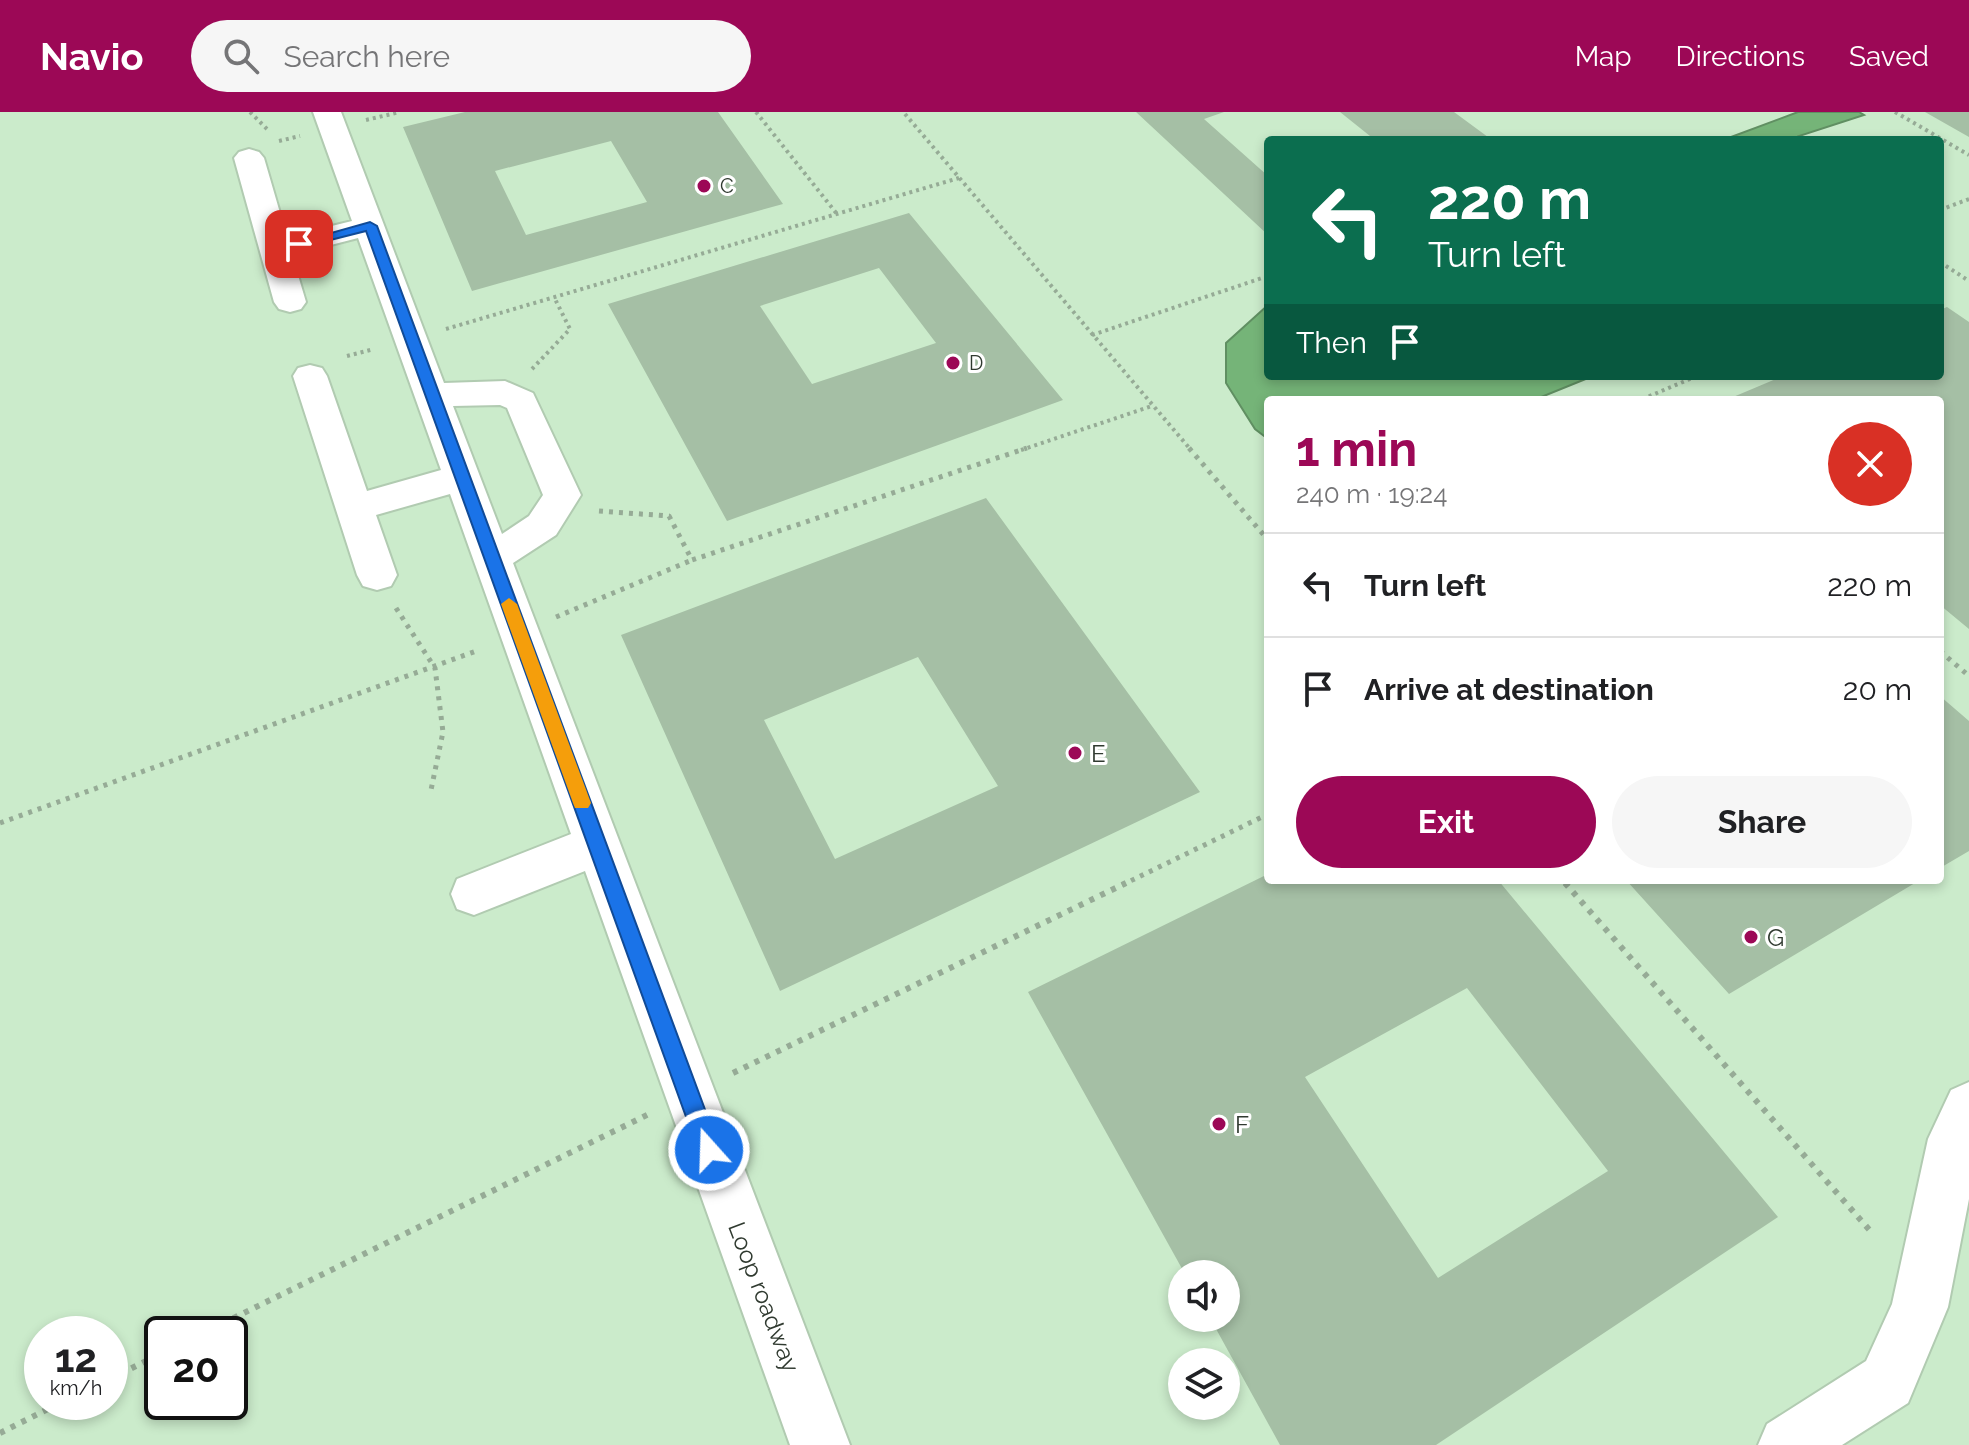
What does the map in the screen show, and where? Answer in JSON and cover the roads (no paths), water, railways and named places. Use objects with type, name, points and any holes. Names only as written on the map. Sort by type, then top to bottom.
[{"type":"lane","name":"Loop roadway","points":[[327,112],[820,1445]]},
{"type":"lane","points":[[249,158],[290,302]]},
{"type":"lane","points":[[275,250],[370,226]]},
{"type":"lane","points":[[310,376],[384,588]]},
{"type":"lane","points":[[432,395],[479,391],[508,395],[521,401],[562,495],[555,513],[535,533],[492,557]]},
{"type":"lane","points":[[354,508],[462,477]]},
{"type":"lane","points":[[474,894],[597,845]]},
{"type":"lane","points":[[1788,1445],[1887,1382],[1920,1307],[1954,1139],[1969,1108]]},
{"type":"place","name":"C","points":[[704,186]]},
{"type":"place","name":"D","points":[[953,363]]},
{"type":"place","name":"E","points":[[1075,753]]},
{"type":"place","name":"G","points":[[1751,937]]},
{"type":"place","name":"F","points":[[1219,1124]]}]
